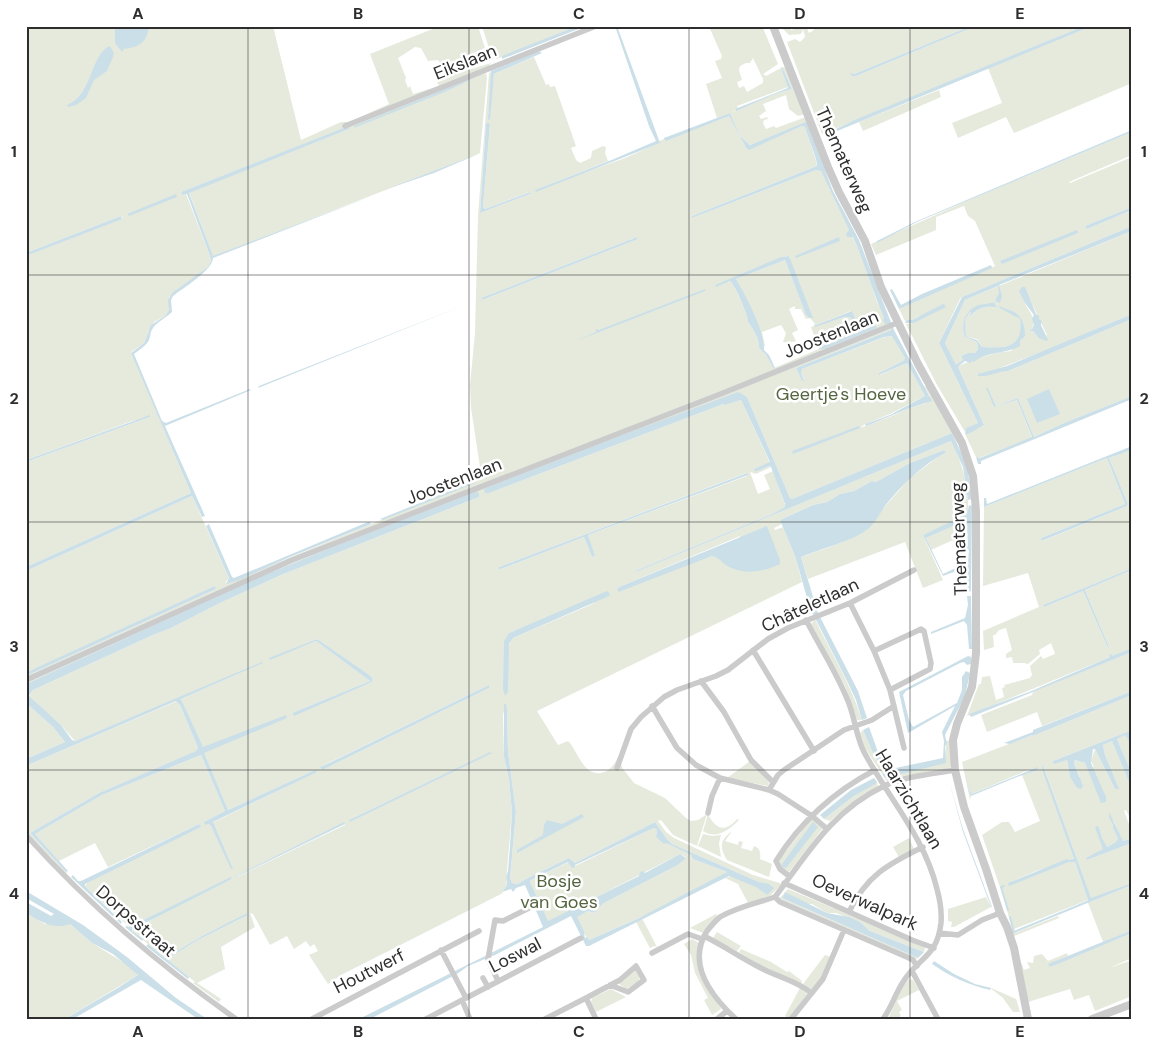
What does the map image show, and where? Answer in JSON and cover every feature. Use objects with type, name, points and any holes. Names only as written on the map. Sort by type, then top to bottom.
[{"type":"street","name":"Eikslaan","points":[[345,126],[596,26]]},
{"type":"street","name":"Thematerweg","points":[[773,26],[828,167],[864,241],[893,325],[918,364],[962,443],[970,464],[976,511],[976,653],[972,687],[957,724],[953,740],[956,770],[964,807],[1000,913],[1008,927],[1028,1019]]},
{"type":"street","name":"Joostenlaan","points":[[26,680],[299,557],[893,325]]},
{"type":"street","name":"Châteletlaan","points":[[617,768],[632,729],[652,706],[676,690],[728,670],[777,633],[850,603],[914,570]]},
{"type":"street","points":[[850,603],[874,651],[890,690],[904,748]]},
{"type":"street","name":"Haarzichtlaan","points":[[809,619],[842,686],[858,726],[863,751],[923,847],[934,874],[941,905],[940,933],[934,948],[902,983],[883,1019]]},
{"type":"street","points":[[874,651],[921,629],[924,631],[931,663],[930,669],[890,690]]},
{"type":"street","points":[[753,650],[814,751]]},
{"type":"street","points":[[701,681],[724,712],[751,760],[774,782]]},
{"type":"street","points":[[652,706],[677,748],[696,765],[720,778],[769,790],[795,804],[826,828]]},
{"type":"street","points":[[769,790],[784,770],[844,730],[872,720],[894,706]]},
{"type":"street","points":[[789,876],[780,869],[776,861],[812,816],[850,783],[875,770]]},
{"type":"street","points":[[736,1019],[710,990],[702,975],[699,956],[703,938],[718,918],[739,908],[775,897],[826,828],[849,808],[886,786],[912,778],[956,770]]},
{"type":"street","points":[[708,813],[712,796],[720,778]]},
{"type":"street","name":"Dorpsstraat","points":[[26,835],[73,884],[123,931],[162,964],[236,1019]]},
{"type":"street","points":[[849,912],[860,892],[874,875],[888,865],[923,847]]},
{"type":"street","name":"Oeverwalpark","points":[[784,883],[934,948]]},
{"type":"street","name":"Oeverwalpark","points":[[775,897],[780,902],[909,958],[917,966]]},
{"type":"street","points":[[498,981],[488,959],[494,920],[503,921],[531,907]]},
{"type":"street","points":[[940,933],[958,935],[982,920],[1000,913]]},
{"type":"street","points":[[791,1019],[823,979],[844,930]]},
{"type":"street","name":"Houtwerf","points":[[312,1019],[479,931]]},
{"type":"street","points":[[652,953],[688,934],[730,949],[760,968],[800,984],[812,993]]},
{"type":"street","name":"Loswal","points":[[426,1019],[581,938]]},
{"type":"street","points":[[441,950],[455,977],[470,1019]]},
{"type":"street","points":[[545,1019],[586,998],[610,985],[620,980],[636,966],[644,980],[628,992],[610,985]]},
{"type":"street","points":[[912,970],[938,1019]]},
{"type":"street","points":[[483,978],[488,986]]},
{"type":"street","points":[[586,998],[596,1019]]},
{"type":"street","points":[[1092,1019],[1132,1004]]},
{"type":"street","points":[[717,1019],[727,1011]]},
{"type":"green space","points":[[26,26],[273,26],[301,140],[341,122],[349,122],[389,104],[370,54],[440,26],[478,26],[485,48],[460,59],[465,71],[491,63],[483,75],[486,73],[487,78],[480,153],[213,257],[189,192],[349,129],[348,127],[181,192],[182,195],[186,194],[211,261],[208,267],[169,297],[169,310],[165,316],[154,322],[144,343],[131,352],[191,493],[26,567],[26,462],[150,417],[132,421],[26,460],[26,256],[123,218],[121,216],[26,253]],"holes":[[[415,47],[421,48],[428,61],[438,60],[443,67],[440,73],[434,75],[439,86],[413,94],[410,86],[408,88],[398,58]]]},
{"type":"green space","points":[[482,26],[577,26],[497,59],[492,58]]},
{"type":"green space","points":[[707,26],[766,26],[763,28],[778,64],[763,74],[766,76],[781,68],[788,87],[737,106],[738,108],[732,112],[792,89],[782,67],[787,68],[805,114],[798,116],[789,109],[786,95],[763,104],[766,111],[759,116],[761,119],[767,117],[768,119],[764,120],[763,123],[766,129],[774,126],[776,128],[806,117],[807,123],[750,145],[740,136],[730,113],[717,118],[706,84],[722,78],[715,61],[721,59],[722,56]],"holes":[[[753,58],[763,83],[747,92],[744,86],[739,88],[737,82],[742,80],[739,70],[740,66],[750,63]]]},
{"type":"green space","points":[[787,26],[791,30],[806,26],[809,33],[814,30],[813,26],[971,26],[854,74],[852,73],[856,76],[976,26],[1084,26],[822,134],[787,42],[795,39],[800,42],[805,37],[803,29],[801,34],[789,35],[781,27]]},
{"type":"green space","points":[[1092,26],[1132,26],[1132,83],[1014,133],[1006,117],[958,138],[952,123],[1002,103],[988,68]]},
{"type":"green space","name":"Geertje's Hoeve","points":[[534,57],[546,85],[549,84],[550,87],[555,86],[576,146],[571,148],[576,160],[580,163],[591,158],[592,151],[603,146],[606,147],[605,153],[608,161],[535,190],[625,158],[659,143],[659,141],[729,116],[746,148],[749,149],[802,126],[805,127],[817,166],[692,216],[692,218],[816,170],[821,170],[862,257],[877,302],[891,330],[796,368],[802,381],[804,380],[801,373],[802,369],[885,337],[893,336],[905,358],[903,361],[879,373],[880,375],[907,363],[925,396],[860,428],[927,403],[930,396],[924,386],[927,387],[952,433],[792,499],[747,397],[721,399],[489,493],[721,405],[741,400],[770,463],[754,469],[755,472],[769,466],[771,467],[756,474],[750,472],[758,494],[770,489],[764,475],[773,471],[785,507],[636,572],[951,441],[959,458],[964,476],[968,513],[923,535],[943,580],[923,588],[905,542],[808,579],[801,557],[853,538],[862,532],[870,526],[910,478],[946,453],[944,450],[910,463],[876,482],[872,481],[854,491],[840,494],[827,502],[813,505],[780,520],[782,524],[774,528],[775,530],[783,527],[795,556],[802,582],[537,711],[558,745],[568,741],[585,767],[590,771],[601,773],[607,771],[618,757],[623,769],[634,783],[665,798],[686,818],[691,821],[698,820],[707,814],[697,846],[673,835],[661,820],[658,821],[666,832],[674,838],[753,875],[780,883],[781,885],[769,897],[748,903],[738,884],[725,878],[731,876],[757,887],[767,895],[769,885],[672,844],[655,822],[575,863],[569,858],[518,884],[512,883],[510,878],[516,812],[508,752],[507,708],[505,704],[503,716],[504,757],[509,779],[512,812],[507,885],[503,893],[343,974],[328,984],[309,955],[318,951],[314,944],[310,947],[306,941],[294,949],[287,936],[270,945],[253,914],[250,913],[255,927],[221,947],[225,969],[197,983],[221,999],[219,1002],[193,983],[195,982],[167,959],[198,940],[248,915],[248,913],[202,936],[165,958],[132,931],[231,878],[129,927],[85,886],[88,882],[200,827],[199,824],[108,867],[95,843],[59,861],[35,834],[102,795],[201,755],[225,811],[204,822],[211,826],[233,869],[212,823],[316,772],[315,770],[228,810],[204,755],[204,748],[201,746],[181,699],[263,663],[75,741],[61,725],[29,697],[33,690],[171,628],[281,575],[479,497],[477,491],[248,582],[26,684],[26,676],[216,589],[215,587],[26,673],[26,571],[192,496],[229,578],[225,583],[229,583],[468,486],[478,480],[482,480],[471,408],[470,385],[475,333],[478,215],[489,73],[492,72],[488,119],[494,74]],"holes":[[[488,122],[490,124],[483,207],[485,209],[529,192],[530,194],[480,213],[486,124]],[[637,237],[638,239],[482,300],[481,298]],[[789,256],[806,315],[785,260],[736,279],[756,319],[764,346],[762,332],[781,325],[786,333],[783,342],[796,341],[792,333],[798,330],[789,309],[795,306],[795,309],[801,309],[806,319],[810,318],[816,325],[851,311],[859,330],[876,325],[877,328],[820,349],[822,345],[858,333],[850,317],[811,327],[819,349],[774,368],[759,348],[754,331],[748,322],[741,301],[730,281],[716,285],[781,257]],[[746,473],[747,476],[588,535],[594,557],[592,557],[584,537],[498,570],[499,567]],[[740,536],[727,566],[719,558],[712,556],[617,589]],[[595,603],[513,638],[508,648],[509,633],[558,613]],[[317,639],[373,679],[372,682],[294,715],[292,713],[370,681],[316,641],[270,659]],[[507,659],[507,681],[505,695]],[[489,685],[489,688],[332,765],[320,767]],[[491,752],[350,822],[353,818]],[[344,823],[345,825],[237,877]]]},
{"type":"green space","points":[[939,90],[941,97],[863,131],[859,122]]},
{"type":"green space","points":[[1132,132],[1132,155],[1069,182],[1132,157],[1132,207],[1085,226],[1087,229],[1132,210],[1132,226],[960,299],[939,343],[978,423],[967,428],[965,432],[936,383],[906,324],[914,323],[919,316],[905,321],[899,309],[995,266],[975,221],[968,216],[964,206],[936,217],[936,230],[876,255],[871,244],[969,200]]},
{"type":"green space","points":[[1132,231],[1132,314],[1004,366],[982,377],[998,371],[1008,371],[1132,319],[1132,396],[1034,437],[1018,398],[996,406],[988,388],[994,407],[1017,400],[1032,438],[979,458],[976,457],[965,434],[984,425],[958,367],[983,357],[1011,351],[1024,336],[1024,329],[1020,317],[999,306],[1020,319],[1020,338],[1011,345],[982,347],[977,339],[967,337],[965,320],[970,312],[968,313],[964,322],[964,334],[965,337],[977,342],[978,349],[975,353],[961,356],[963,360],[956,366],[945,343],[965,300]],"holes":[[[1022,287],[1047,335],[1040,338],[1033,331],[1028,331],[1032,329],[1034,321],[1024,301]],[[994,302],[996,308],[980,308],[968,320],[970,312]]]},
{"type":"green space","points":[[1132,450],[1132,568],[1043,605],[1044,607],[1083,591],[1108,648],[1085,590],[1132,570],[1132,648],[967,716],[979,684],[981,684],[982,677],[990,676],[996,700],[1004,697],[1002,688],[1005,687],[1004,685],[1030,678],[1032,675],[1030,666],[1041,656],[1043,659],[1055,654],[1051,643],[1039,650],[1040,654],[1028,664],[1013,663],[1012,657],[1006,658],[1006,654],[1012,650],[1006,628],[999,630],[993,635],[994,647],[984,650],[983,631],[1039,607],[1028,573],[983,586],[984,507],[1107,458],[1125,504],[1041,538],[1043,541],[1127,506],[1128,504],[1109,458]]},
{"type":"green space","points":[[966,520],[968,525],[967,544],[957,550],[953,540],[931,550],[926,538]]},
{"type":"green space","points":[[815,619],[847,681],[862,720],[857,720],[845,686],[811,624]]},
{"type":"green space","points":[[1132,652],[1132,691],[1042,726],[1037,712],[987,732],[981,715],[1032,695],[1033,692],[1039,689]]},
{"type":"green space","points":[[1132,695],[1132,730],[1053,761],[1067,760],[1070,777],[1080,777],[1074,763],[1075,760],[1085,763],[1088,770],[1094,767],[1091,761],[1095,749],[1115,789],[1118,789],[1103,745],[1112,741],[1129,781],[1132,782],[1132,822],[1126,810],[1124,811],[1132,832],[1132,838],[1123,841],[1114,821],[1109,818],[1118,839],[1107,847],[1102,839],[1099,827],[1095,828],[1104,849],[1087,860],[1132,843],[1132,883],[1091,899],[1044,767],[1042,766],[1074,859],[1036,871],[1008,883],[1069,862],[1075,862],[1088,900],[1014,929],[1015,933],[1058,916],[1059,918],[1014,936],[1002,893],[982,835],[1002,822],[1009,822],[1015,832],[1040,821],[1022,775],[1038,770],[1028,770],[972,794],[967,785],[971,796],[970,800],[962,762],[1033,736]]},
{"type":"green space","points":[[177,701],[198,748],[197,751],[99,793],[30,833],[68,872],[65,873],[26,831],[26,766]]},
{"type":"green space","points":[[26,703],[53,727],[65,742],[26,759]]},
{"type":"green space","points":[[863,730],[872,751],[888,777],[945,759],[946,741],[951,740],[951,767],[912,775],[888,783],[865,748],[860,733]]},
{"type":"green space","points":[[1125,734],[1132,746],[1132,774],[1117,739]]},
{"type":"green space","points":[[750,761],[767,780],[768,786],[727,778]]},
{"type":"green space","points":[[877,782],[878,787],[849,805],[830,821],[824,819],[854,796]]},
{"type":"green space","points":[[708,814],[717,826],[724,828],[737,819],[739,820],[722,833],[708,834],[703,831]]},
{"type":"green space","points":[[812,818],[823,828],[789,872],[778,865],[780,859]]},
{"type":"green space","name":"Bosje van Goes","points":[[654,828],[657,830],[656,837],[664,842],[691,855],[693,859],[727,872],[677,900],[589,940],[576,917],[588,911],[594,913],[604,903],[678,865],[686,857],[680,854],[548,922],[530,882],[531,880],[569,862],[575,866]]},
{"type":"green space","points":[[732,831],[725,841],[738,845],[739,841],[743,842],[741,848],[752,851],[754,846],[758,848],[760,859],[772,864],[769,877],[727,860],[722,844]]},
{"type":"green space","points":[[703,834],[721,835],[719,843],[721,857],[698,846]]},
{"type":"green space","points":[[909,838],[914,849],[899,857],[893,847]]},
{"type":"green space","points":[[1132,885],[1132,930],[1103,942],[1088,903]]},
{"type":"green space","points":[[788,889],[925,947],[924,952],[870,931],[860,922],[836,913],[827,913],[812,904],[806,904],[785,892]]},
{"type":"green space","points":[[785,893],[782,898],[918,958],[916,959],[785,902],[780,898]]},
{"type":"green space","points":[[986,897],[991,907],[951,927],[952,922],[948,921],[948,909]]},
{"type":"green space","points":[[26,913],[45,924],[70,924],[92,943],[126,964],[138,975],[65,1019],[26,1019]]},
{"type":"green space","points":[[716,914],[717,916],[703,933],[690,928]]},
{"type":"green space","points":[[642,919],[657,947],[650,948],[636,922]]},
{"type":"green space","points":[[717,932],[741,946],[737,951],[713,938]]},
{"type":"green space","points":[[1132,933],[1132,958],[1109,968],[1132,960],[1132,996],[1095,1011],[1089,995],[1074,1000],[1070,989],[1028,1002],[1031,1013],[1028,1013],[1021,964],[1024,970],[1030,968],[1027,962],[1033,963],[1034,956],[1042,954],[1048,961],[1067,953],[1068,956],[1049,964],[1050,967]]},
{"type":"green space","points":[[692,939],[699,943],[698,962],[701,978],[721,1009],[712,1015],[704,1000],[708,998],[695,973],[691,955],[684,944]]},
{"type":"green space","points":[[741,949],[771,962],[787,972],[789,971],[802,981],[801,983],[762,967],[739,952]]},
{"type":"green space","points":[[825,955],[831,957],[823,977],[812,989],[803,984]]},
{"type":"green space","points":[[635,970],[640,977],[639,981],[626,989],[619,984]]},
{"type":"green space","points":[[909,979],[913,980],[919,990],[897,1001],[902,1010],[899,1012],[901,1016],[896,1019],[888,1019],[902,988]]},
{"type":"green space","points":[[801,986],[808,993],[789,1019],[785,1016]]},
{"type":"green space","points":[[989,987],[1016,999],[1020,1012],[1013,1012],[1003,998]]},
{"type":"green space","points":[[611,989],[626,997],[596,1012],[591,1003],[592,998]]},
{"type":"water","points":[[115,26],[149,26],[148,32],[141,43],[124,49],[122,52],[115,43]]},
{"type":"water","points":[[577,26],[586,26],[502,59],[502,56]]},
{"type":"water","points":[[615,26],[617,26],[660,143],[536,192],[535,190],[656,141],[649,126]]},
{"type":"water","points":[[971,26],[976,26],[856,76],[852,76],[850,73],[854,74]]},
{"type":"water","points":[[1084,26],[1092,26],[825,136],[825,134],[857,119]]},
{"type":"water","points":[[110,46],[114,53],[107,71],[94,80],[86,98],[76,105],[68,107],[67,105],[82,93],[98,57],[103,50]]},
{"type":"water","points":[[539,51],[542,53],[494,74],[490,120],[488,119],[491,71]]},
{"type":"water","points":[[782,67],[792,89],[775,94],[736,111],[735,109],[788,88]]},
{"type":"water","points":[[480,75],[447,91],[354,128],[354,126]]},
{"type":"water","points":[[730,113],[740,136],[750,145],[807,123],[833,191],[859,240],[894,330],[932,401],[866,426],[865,424],[890,415],[925,396],[907,363],[879,375],[879,373],[903,361],[905,358],[892,336],[884,337],[802,369],[801,373],[804,381],[802,381],[796,368],[891,330],[890,324],[885,324],[883,320],[884,317],[853,237],[847,237],[846,234],[849,230],[821,171],[816,170],[692,218],[692,216],[817,166],[805,127],[802,126],[749,150],[746,148],[729,116],[666,141],[664,139]]},
{"type":"water","points":[[488,122],[490,124],[483,207],[485,209],[530,192],[530,194],[480,213],[486,124]]},
{"type":"water","points":[[349,126],[349,129],[189,193],[213,256],[377,194],[213,258],[212,263],[203,273],[173,296],[171,300],[172,312],[155,326],[151,331],[148,342],[134,354],[162,421],[166,423],[251,390],[165,426],[205,516],[202,517],[192,496],[26,571],[26,567],[191,493],[131,353],[144,343],[151,325],[165,316],[169,310],[168,300],[172,293],[208,267],[211,261],[187,194],[182,195],[181,192]]},
{"type":"water","points":[[1132,130],[1132,132],[919,221],[877,243],[877,241],[917,221]]},
{"type":"water","points":[[476,155],[434,173],[384,190],[473,156]]},
{"type":"water","points":[[176,194],[177,197],[129,216],[127,214]]},
{"type":"water","points":[[1132,207],[1132,210],[1087,229],[1085,226]]},
{"type":"water","points":[[121,216],[122,219],[26,256],[26,253]]},
{"type":"water","points":[[1132,226],[1132,231],[999,285],[1002,296],[1000,303],[995,301],[999,293],[998,286],[965,300],[945,343],[956,365],[963,360],[961,356],[975,353],[978,349],[977,342],[965,337],[963,323],[967,314],[978,305],[994,302],[997,308],[980,308],[968,320],[970,312],[965,320],[967,337],[977,340],[982,347],[1011,345],[1019,336],[1020,319],[1000,308],[999,305],[1020,317],[1024,326],[1025,336],[1020,341],[1020,346],[1015,349],[984,356],[970,363],[965,361],[958,367],[984,425],[965,434],[966,428],[978,423],[939,343],[962,297]]},
{"type":"water","points":[[1077,230],[1078,233],[1002,264],[1000,261]]},
{"type":"water","points":[[637,237],[638,239],[482,300],[481,298]]},
{"type":"water","points":[[839,237],[840,241],[796,258],[795,256]]},
{"type":"water","points":[[789,256],[813,318],[806,315],[785,260],[736,279],[754,314],[761,333],[764,350],[769,355],[774,369],[766,355],[759,348],[754,331],[748,322],[741,301],[730,281],[716,287],[715,285],[781,257]]},
{"type":"water","points":[[991,265],[992,268],[899,309],[890,290],[892,289],[901,305],[922,294]]},
{"type":"water","points":[[1022,287],[1025,287],[1036,314],[1042,321],[1041,325],[1048,340],[1046,341],[1039,338],[1033,331],[1028,331],[1034,325],[1032,319],[1034,315],[1019,291]]},
{"type":"water","points":[[705,289],[705,291],[576,341],[596,332],[596,329],[599,330]]},
{"type":"water","points":[[467,304],[258,388],[259,386]]},
{"type":"water","points":[[943,304],[946,307],[914,323],[905,323],[907,320],[912,320]]},
{"type":"water","points":[[852,311],[859,329],[876,325],[877,328],[824,349],[819,349],[819,346],[858,332],[850,317],[844,317],[815,327],[814,324],[816,325]]},
{"type":"water","points":[[1132,314],[1132,319],[1008,371],[978,376],[978,374],[1007,366]]},
{"type":"water","points":[[986,388],[988,388],[996,406],[1018,398],[1034,437],[1132,396],[1132,399],[981,461],[981,464],[978,464],[976,457],[980,458],[1032,437],[1017,400],[994,407]]},
{"type":"water","points":[[1049,389],[1060,414],[1037,423],[1027,399]]},
{"type":"water","points":[[738,392],[747,397],[792,499],[952,433],[967,465],[972,499],[968,500],[963,467],[951,441],[636,572],[785,507],[771,467],[769,466],[755,472],[754,469],[770,462],[741,400],[723,404],[485,493],[484,489],[488,487]]},
{"type":"water","points":[[150,415],[150,417],[26,462],[26,460]]},
{"type":"water","points":[[859,426],[860,428],[793,454],[792,451]]},
{"type":"water","points":[[1132,446],[1132,450],[1109,458],[1128,504],[1127,506],[1042,541],[1041,538],[1125,504],[1107,458],[984,507],[984,498],[986,498],[987,504]]},
{"type":"water","points":[[944,450],[946,453],[921,469],[898,491],[875,521],[863,533],[801,557],[818,613],[858,691],[867,718],[862,720],[856,700],[810,608],[795,556],[780,520],[813,505],[827,502],[840,494],[854,491],[872,481],[876,482],[910,463]]},
{"type":"water","points":[[747,473],[748,475],[588,535],[595,556],[592,557],[584,537],[498,570],[499,567]]},
{"type":"water","points":[[474,481],[475,483],[468,486],[383,520],[380,519]]},
{"type":"water","points":[[477,491],[479,497],[281,575],[171,628],[33,690],[29,696],[61,725],[72,740],[75,741],[262,662],[181,699],[203,747],[286,715],[287,718],[204,753],[228,810],[315,770],[317,772],[213,822],[233,869],[231,869],[211,826],[205,825],[204,822],[225,811],[201,755],[102,795],[35,834],[68,871],[66,872],[30,833],[99,793],[196,751],[198,748],[180,705],[176,701],[26,766],[26,759],[65,742],[53,727],[26,703],[26,684],[248,582]]},
{"type":"water","points":[[969,505],[972,506],[971,591],[969,592],[967,588],[967,567],[943,576],[923,535],[967,514]],"holes":[[[967,520],[968,543],[957,551],[958,553],[969,550],[968,562],[943,574],[926,538]]]},
{"type":"water","points":[[368,522],[371,524],[226,584],[229,578],[206,526],[209,524],[234,578]]},
{"type":"water","points":[[767,526],[780,560],[780,564],[774,567],[754,572],[742,571],[729,567],[712,556],[619,592],[617,589],[619,587]]},
{"type":"water","points":[[1132,568],[1132,570],[1085,590],[1108,648],[1083,591],[1044,607],[1043,605]]},
{"type":"water","points":[[215,586],[216,589],[26,676],[26,673],[38,667]]},
{"type":"water","points":[[607,591],[610,594],[609,596],[513,638],[509,644],[508,692],[505,696],[503,689],[504,641],[509,633]]},
{"type":"water","points":[[967,596],[971,596],[972,649],[969,649],[967,625],[964,621],[931,634],[931,632],[965,618],[968,605]]},
{"type":"water","points":[[317,639],[373,679],[372,682],[294,716],[292,713],[370,681],[316,641],[270,660],[269,658]]},
{"type":"water","points":[[1132,648],[1132,652],[971,717],[969,714],[1029,692],[1110,657],[1109,655],[1111,654],[1112,656]]},
{"type":"water","points":[[968,656],[971,657],[971,664],[960,663],[906,691],[903,695],[909,720],[913,727],[957,703],[962,690],[962,677],[966,671],[970,673],[965,696],[945,735],[947,744],[945,746],[946,763],[885,778],[883,775],[884,771],[872,751],[863,730],[869,727],[878,752],[891,769],[943,758],[944,741],[942,732],[955,706],[908,733],[899,692]]},
{"type":"water","points":[[489,685],[489,688],[322,770],[320,767],[327,764]]},
{"type":"water","points":[[1132,691],[1132,695],[1033,736],[1010,744],[1004,743],[1033,732],[1033,730]]},
{"type":"water","points":[[504,704],[506,704],[508,752],[516,812],[510,878],[512,883],[518,884],[569,858],[575,863],[655,822],[672,844],[759,882],[769,884],[774,888],[767,895],[756,887],[729,876],[589,946],[586,946],[571,916],[495,955],[468,966],[457,974],[370,1019],[359,1019],[543,927],[525,885],[516,888],[513,892],[511,889],[502,892],[507,885],[506,877],[512,812],[509,779],[504,757]],"holes":[[[654,828],[657,830],[656,837],[664,844],[666,843],[691,855],[693,859],[727,872],[639,918],[589,940],[587,937],[585,938],[585,933],[577,917],[588,911],[594,913],[604,903],[678,865],[686,858],[680,854],[645,873],[643,871],[640,872],[639,876],[548,921],[530,882],[531,880],[568,862],[572,868],[575,867],[575,865]]]},
{"type":"water","points":[[1132,730],[1132,746],[1125,735],[1117,739],[1132,774],[1132,782],[1129,782],[1112,741],[1103,745],[1105,755],[1119,789],[1115,789],[1095,749],[1093,749],[1091,763],[1106,797],[1106,802],[1101,803],[1085,763],[1075,760],[1074,763],[1083,786],[1081,789],[1077,788],[1070,777],[1067,760],[1054,764],[1053,761]]},
{"type":"water","points":[[490,752],[492,753],[350,822],[349,820]]},
{"type":"water","points":[[1043,765],[1091,898],[1132,883],[1132,885],[1088,903],[1075,862],[1069,862],[1009,886],[1008,883],[1067,859],[1074,859],[1043,772]]},
{"type":"water","points":[[1038,767],[1038,770],[971,796],[967,785],[972,794]]},
{"type":"water","points":[[874,778],[877,782],[875,784],[854,796],[824,819],[820,815],[851,790]]},
{"type":"water","points":[[949,781],[963,829],[992,907],[963,832]]},
{"type":"water","points":[[1109,812],[1123,841],[1132,838],[1132,843],[1087,860],[1086,858],[1103,849],[1095,828],[1096,826],[1099,827],[1107,847],[1118,839],[1109,818]]},
{"type":"water","points":[[582,814],[584,817],[517,853],[517,850],[543,835],[544,825],[547,820],[562,824]]},
{"type":"water","points":[[344,822],[345,824],[236,877],[236,876]]},
{"type":"water","points":[[813,822],[818,827],[786,868],[782,867],[782,864]]},
{"type":"water","points":[[199,824],[201,827],[85,884],[122,922],[121,924],[71,877],[73,875],[78,881],[81,881]]},
{"type":"water","points":[[231,877],[232,879],[133,929],[132,931],[143,939],[142,941],[125,927],[129,927]]},
{"type":"water","points":[[26,891],[83,925],[127,957],[176,998],[207,1019],[198,1019],[141,980],[73,1019],[65,1019],[138,975],[113,954],[92,943],[70,924],[53,926],[26,913],[26,902],[51,916],[54,914],[26,898]]},
{"type":"water","points":[[785,892],[827,913],[849,917],[860,922],[870,931],[924,952],[918,958],[782,898]]},
{"type":"water","points":[[247,913],[248,915],[198,940],[167,959],[189,977],[188,979],[146,946],[148,944],[165,958]]},
{"type":"water","points":[[1132,930],[1132,933],[1058,964],[1050,967],[1048,964]]},
{"type":"water","points":[[934,961],[954,974],[975,984],[991,988],[990,990],[974,986],[960,980],[932,964]]},
{"type":"waterway","points":[[1004,886],[1001,887],[1008,910]]},
{"type":"waterway","points":[[1010,917],[1014,932],[1087,902]]}]
